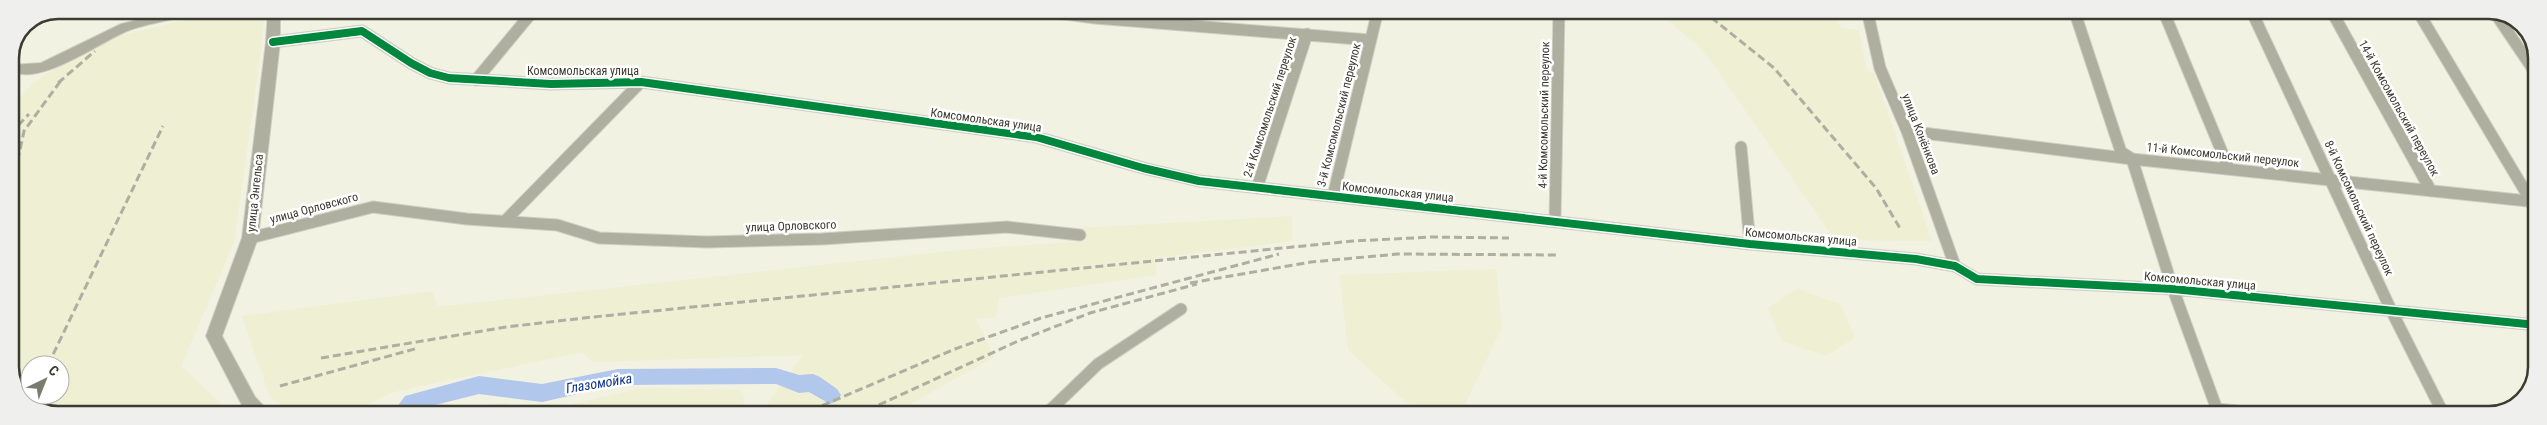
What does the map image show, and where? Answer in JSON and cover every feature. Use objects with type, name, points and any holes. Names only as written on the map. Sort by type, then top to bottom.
[{"type":"street","points":[[19,70],[44,66],[126,27],[159,19]]},
{"type":"street","name":"улица Энгельса","points":[[254,406],[249,402],[214,336],[250,238],[273,42],[274,19]]},
{"type":"street","points":[[476,80],[527,19]]},
{"type":"street","points":[[1150,19],[1370,40]]},
{"type":"street","name":"3-й Комсомольский переулок","points":[[1333,196],[1376,19]]},
{"type":"street","name":"4-й Комсомольский переулок","points":[[1555,220],[1559,19]]},
{"type":"street","name":"улица Конёнкова","points":[[1869,19],[1880,68],[1907,131],[1955,266]]},
{"type":"street","points":[[2077,19],[2121,152],[2132,159],[2172,289],[2216,406]]},
{"type":"street","points":[[2167,19],[2229,169]]},
{"type":"street","name":"8-й Комсомольский переулок","points":[[2255,19],[2392,312],[2439,406]]},
{"type":"street","name":"14-й Комсомольский переулок","points":[[2336,19],[2430,191]]},
{"type":"street","points":[[2422,19],[2528,192]]},
{"type":"street","points":[[2500,20],[2528,62]]},
{"type":"street","name":"Комсомольская улица","points":[[273,42],[362,31],[430,73],[449,78],[551,84],[641,82],[1036,137],[1143,168],[1199,181],[1555,220],[1750,244],[1916,259],[1955,266],[1977,279],[2172,289],[2528,324]]},
{"type":"street","name":"2-й Комсомольский переулок","points":[[1257,188],[1307,34]]},
{"type":"street","points":[[505,221],[641,82]]},
{"type":"street","name":"11-й Комсомольский переулок","points":[[1907,131],[2132,159],[2528,203]]},
{"type":"street","points":[[1741,147],[1750,244]]},
{"type":"street","name":"улица Орловского","points":[[250,238],[373,207],[467,219],[557,225],[599,238],[707,242],[822,239],[1007,227],[1080,235]]},
{"type":"street","points":[[1054,406],[1098,364],[1181,309]]},
{"type":"shaded area","points":[[188,19],[264,19],[234,242],[181,366],[223,406],[47,405],[70,405],[70,355],[20,355],[20,377],[19,99],[34,82],[103,40]]},
{"type":"shaded area","points":[[1667,19],[1838,19],[1841,28],[1859,30],[1867,71],[1874,73],[1932,241],[1835,240],[1709,58]]},
{"type":"shaded area","points":[[1292,216],[1292,241],[1154,258],[1157,275],[999,298],[996,317],[976,319],[994,357],[907,406],[766,406],[803,355],[593,362],[582,352],[394,392],[364,406],[283,406],[270,397],[242,316],[433,291],[437,307],[960,250],[1085,241],[1081,228]]},
{"type":"shaded area","points":[[1496,269],[1502,327],[1464,406],[1428,406],[1407,403],[1348,350],[1340,275]]},
{"type":"shaded area","points":[[1797,289],[1840,304],[1855,337],[1826,356],[1782,341],[1768,308]]},
{"type":"shaded area","points":[[642,388],[740,390],[745,406],[565,406]]},
{"type":"shaded area","points":[[504,403],[519,406],[471,406]]},
{"type":"waterway","name":"Глазомойка","points":[[409,406],[412,402],[479,385],[542,393],[618,377],[776,376],[799,384],[813,383],[830,395]]},
{"type":"railway","points":[[1713,19],[1774,68],[1876,188],[1901,230]]},
{"type":"railway","points":[[61,80],[95,51]]},
{"type":"railway","points":[[19,154],[24,131],[61,80]]},
{"type":"railway","points":[[19,125],[29,114]]},
{"type":"railway","points":[[53,355],[163,126]]},
{"type":"railway","points":[[321,358],[506,327],[593,317],[1353,241],[1432,237],[1509,238]]},
{"type":"railway","points":[[821,406],[955,349],[1041,318],[1279,254]]},
{"type":"railway","points":[[1190,283],[1311,262],[1398,254],[1556,255]]},
{"type":"railway","points":[[877,406],[1018,341],[1090,313],[1197,284]]},
{"type":"railway","points":[[280,386],[418,348]]},
{"type":"cycle path","points":[[273,42],[362,31],[411,63],[430,73],[449,78],[551,84],[641,82],[1036,137],[1143,168],[1199,181],[1750,244],[1916,259],[1955,266],[1977,279],[2173,289],[2528,324]]}]
